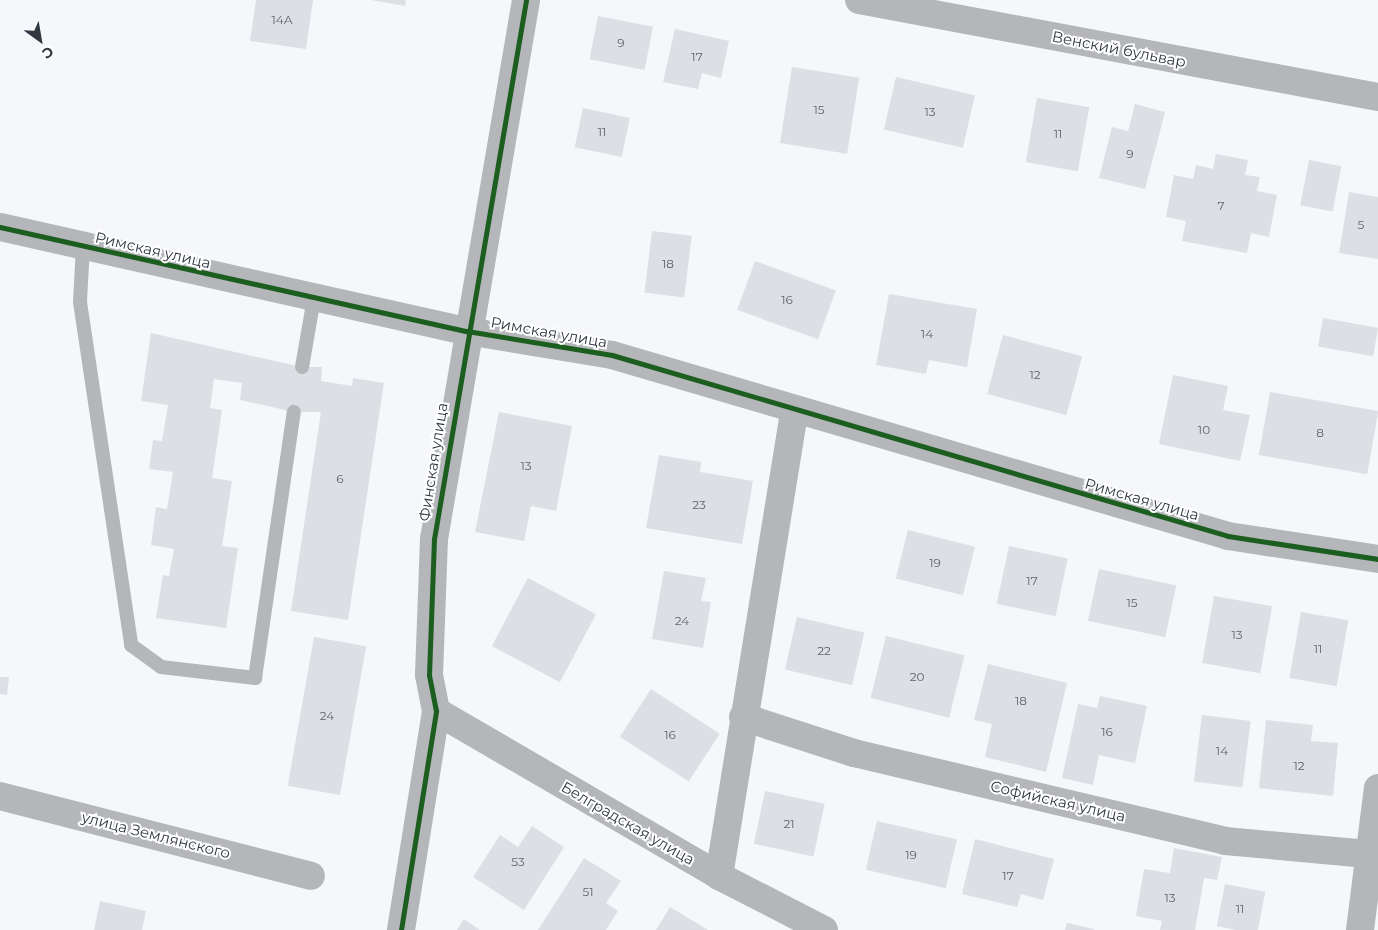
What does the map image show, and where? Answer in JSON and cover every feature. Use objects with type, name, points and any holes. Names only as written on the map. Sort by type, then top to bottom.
[{"type":"street","name":"Финская улица","points":[[401,930],[436,711],[429,675],[434,539],[467,331],[526,0]]},
{"type":"street","name":"Венский бульвар","points":[[859,0],[1378,97]]},
{"type":"street","name":"Римская улица","points":[[0,227],[467,331],[612,356],[794,412],[1228,536],[1378,559]]},
{"type":"street","points":[[719,876],[743,717],[794,412]]},
{"type":"street","name":"Белградская улица","points":[[436,711],[719,876],[824,930]]},
{"type":"street","name":"Софийская улица","points":[[743,717],[854,753],[1225,841],[1374,854]]},
{"type":"street","points":[[1360,930],[1374,854],[1378,788]]},
{"type":"street","name":"улица Землянского","points":[[0,796],[311,876]]},
{"type":"lane","points":[[83,246],[80,302],[131,645],[161,667],[255,678],[294,412]]},
{"type":"lane","points":[[302,367],[314,298]]},
{"type":"building","points":[[256,0],[313,0],[306,49],[250,41]]},
{"type":"building","points":[[371,0],[406,0],[405,6]]},
{"type":"building","points":[[598,16],[653,27],[645,70],[590,59]]},
{"type":"building","points":[[675,29],[729,41],[721,78],[702,73],[698,89],[663,82]]},
{"type":"building","points":[[792,67],[859,78],[847,154],[780,143]]},
{"type":"building","points":[[896,77],[975,95],[963,148],[884,130]]},
{"type":"building","points":[[1037,98],[1089,107],[1078,171],[1026,162]]},
{"type":"building","points":[[1135,104],[1165,112],[1145,189],[1099,178],[1112,127],[1128,131]]},
{"type":"building","points":[[583,108],[630,118],[622,157],[575,147]]},
{"type":"building","points":[[1216,154],[1248,160],[1245,175],[1260,177],[1257,191],[1277,195],[1269,237],[1251,233],[1247,253],[1182,241],[1186,221],[1166,217],[1174,175],[1193,179],[1196,165],[1213,169]]},
{"type":"building","points":[[1309,160],[1341,166],[1333,211],[1300,205]]},
{"type":"building","points":[[1349,192],[1378,197],[1378,259],[1339,253]]},
{"type":"building","points":[[652,231],[692,236],[684,297],[644,293]]},
{"type":"building","points":[[755,261],[836,290],[818,339],[737,310]]},
{"type":"building","points":[[889,294],[977,309],[967,367],[929,360],[926,374],[876,365]]},
{"type":"building","points":[[1323,318],[1378,328],[1373,356],[1318,347]]},
{"type":"building","points":[[151,333],[302,367],[322,367],[321,381],[352,386],[353,378],[384,383],[348,620],[291,611],[321,412],[294,412],[240,400],[242,383],[214,379],[210,408],[222,410],[212,478],[232,481],[222,546],[238,548],[226,628],[156,618],[163,575],[169,576],[174,549],[151,545],[156,507],[167,509],[173,472],[149,469],[153,440],[162,441],[168,405],[141,401]]},
{"type":"building","points":[[1003,335],[1082,356],[1066,415],[987,394]]},
{"type":"building","points":[[1173,375],[1228,386],[1223,410],[1250,415],[1240,461],[1159,444]]},
{"type":"building","points":[[1270,392],[1378,411],[1367,474],[1259,455]]},
{"type":"building","points":[[499,412],[572,426],[556,511],[531,506],[524,541],[475,532]]},
{"type":"building","points":[[659,455],[701,462],[700,472],[753,481],[742,544],[646,528]]},
{"type":"building","points":[[908,530],[975,547],[963,595],[896,579]]},
{"type":"building","points":[[1009,546],[1068,558],[1055,616],[997,604]]},
{"type":"building","points":[[1099,569],[1176,585],[1165,637],[1088,621]]},
{"type":"building","points":[[664,571],[706,578],[701,601],[711,602],[703,648],[652,639]]},
{"type":"building","points":[[528,578],[596,614],[560,682],[492,646]]},
{"type":"building","points":[[1214,596],[1272,606],[1260,673],[1202,663]]},
{"type":"building","points":[[1301,612],[1348,620],[1337,686],[1289,678]]},
{"type":"building","points":[[797,617],[864,633],[852,685],[785,670]]},
{"type":"building","points":[[886,636],[965,656],[949,718],[871,698]]},
{"type":"building","points":[[314,637],[366,646],[340,795],[288,786]]},
{"type":"building","points":[[988,664],[1067,683],[1046,772],[985,757],[992,724],[974,720]]},
{"type":"building","points":[[0,677],[9,677],[7,695],[0,694]]},
{"type":"building","points":[[651,689],[720,734],[689,781],[620,737]]},
{"type":"building","points":[[1100,696],[1147,706],[1135,763],[1099,755],[1093,785],[1062,778],[1078,704],[1097,708]]},
{"type":"building","points":[[1202,715],[1251,721],[1242,787],[1194,782]]},
{"type":"building","points":[[1266,720],[1313,725],[1311,741],[1338,743],[1333,796],[1259,788]]},
{"type":"building","points":[[765,791],[825,804],[813,857],[754,844]]},
{"type":"building","points":[[877,821],[957,839],[946,888],[866,870]]},
{"type":"building","points":[[532,826],[564,847],[524,910],[473,877],[500,835],[518,847]]},
{"type":"building","points":[[975,839],[1054,859],[1043,900],[1021,894],[1017,907],[962,894]]},
{"type":"building","points":[[1174,848],[1222,857],[1217,880],[1204,878],[1195,930],[1160,930],[1162,921],[1136,916],[1144,869],[1170,873]]},
{"type":"building","points":[[584,858],[621,881],[606,903],[618,911],[606,930],[538,930]]},
{"type":"building","points":[[1225,884],[1265,892],[1258,930],[1236,930],[1217,926]]},
{"type":"building","points":[[100,901],[146,911],[142,930],[94,930]]},
{"type":"building","points":[[670,907],[708,930],[656,930]]},
{"type":"building","points":[[464,919],[480,930],[457,930]]},
{"type":"building","points":[[1067,923],[1094,929],[1094,930],[1065,930]]},
{"type":"cycle path","points":[[401,930],[436,711],[429,675],[434,539],[526,0]]},
{"type":"cycle path","points":[[0,227],[467,331],[612,355],[1228,536],[1378,559]]}]
